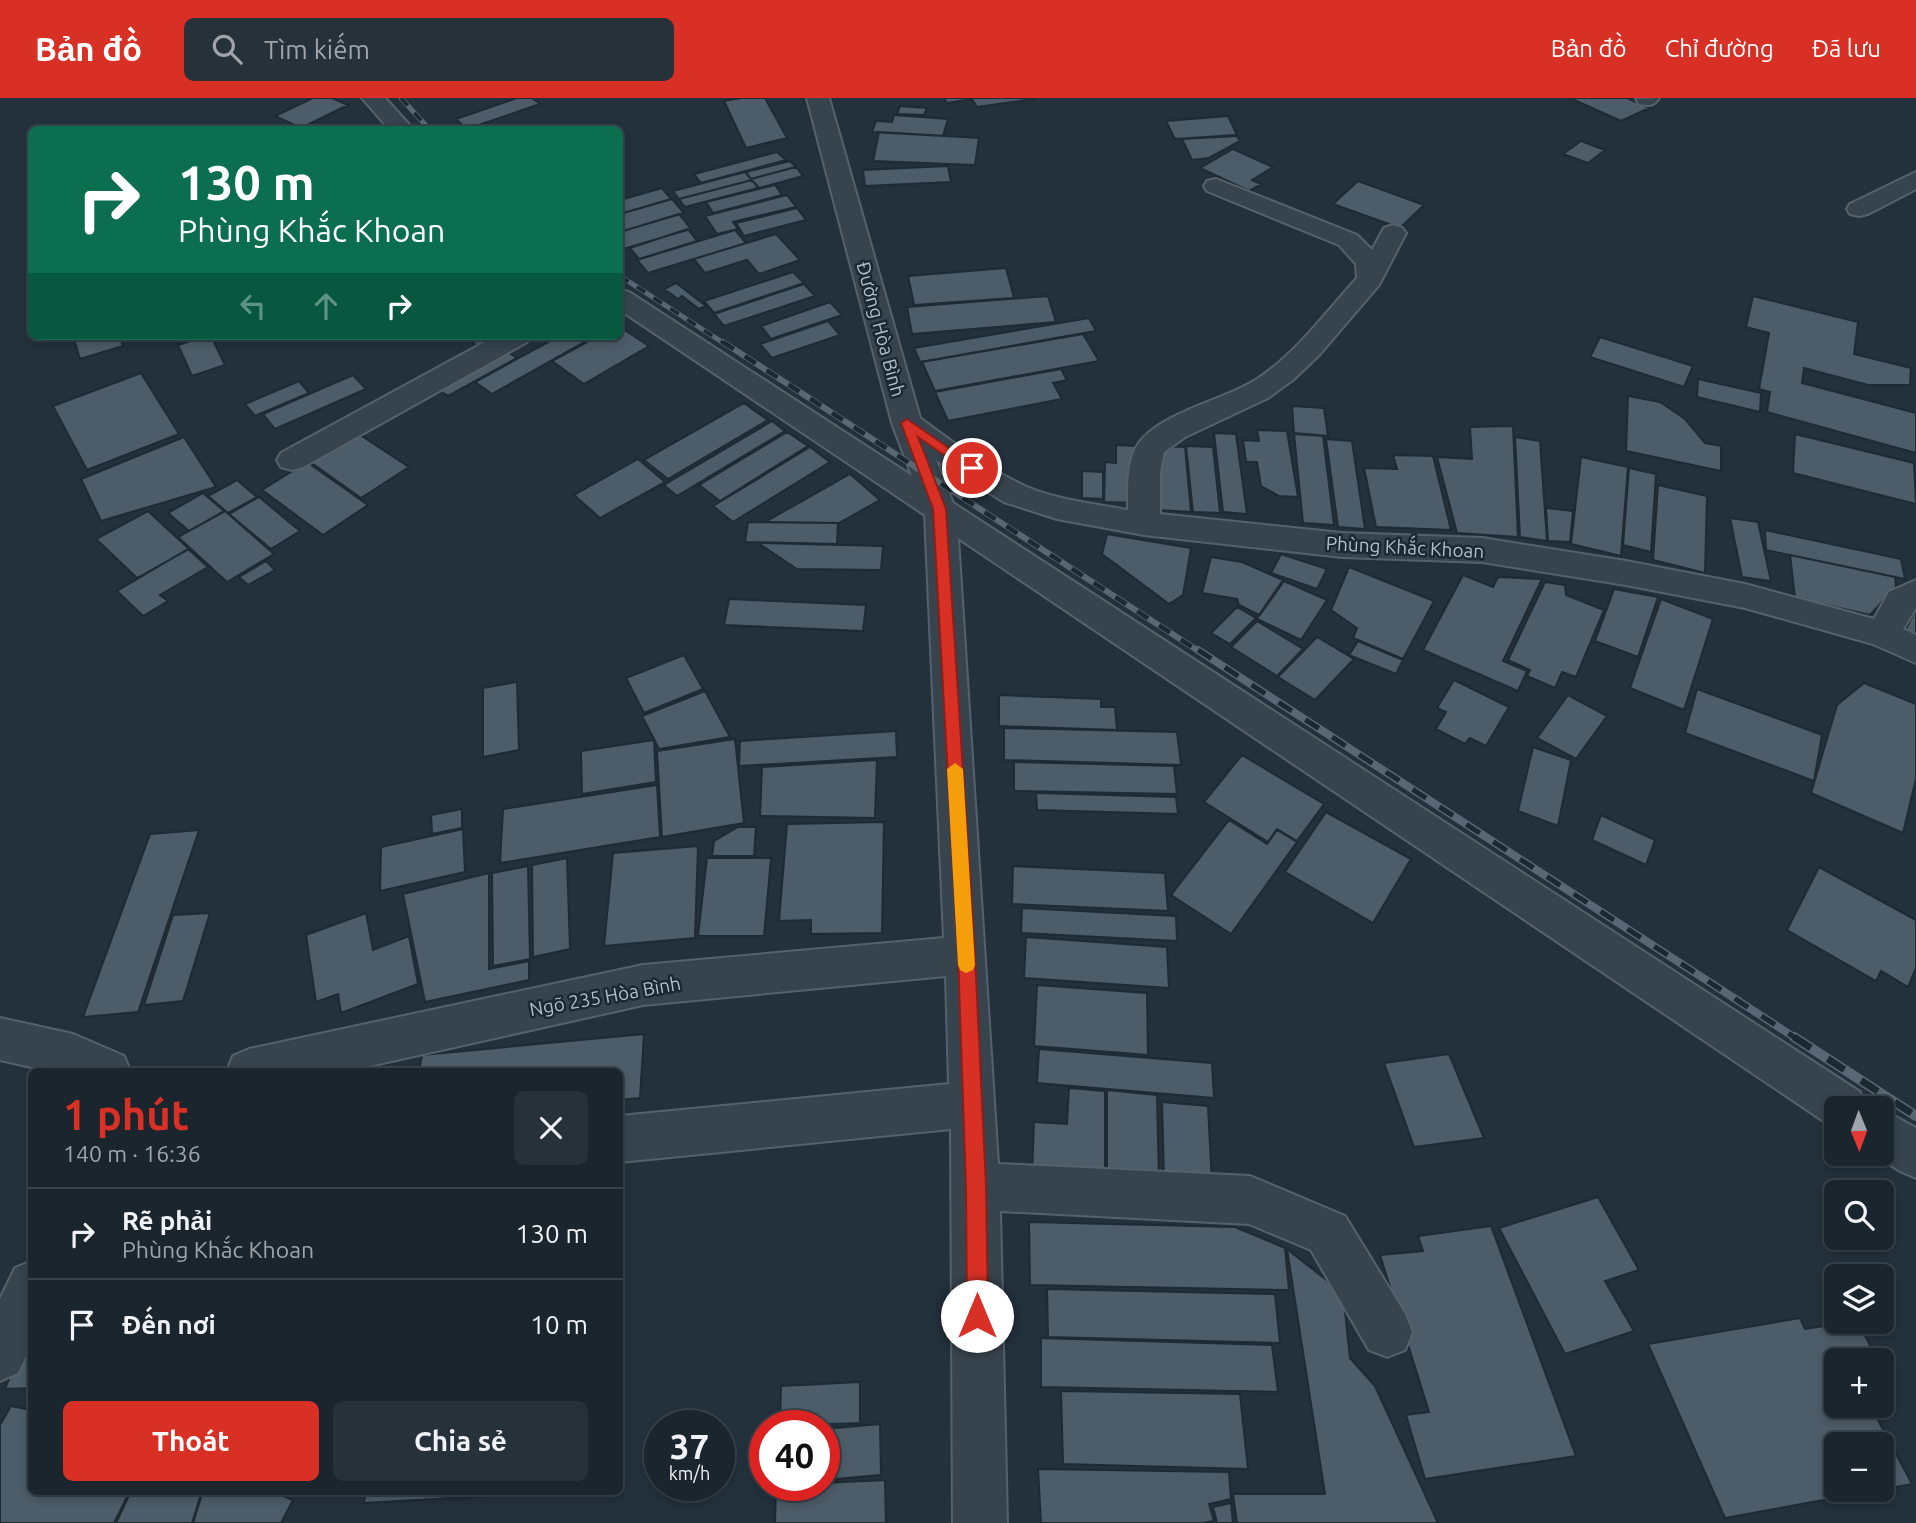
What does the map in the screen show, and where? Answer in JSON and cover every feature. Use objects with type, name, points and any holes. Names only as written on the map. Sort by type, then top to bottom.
[{"type":"street","points":[[373,98],[399,126]]},
{"type":"street","name":"Đường Hòa Bình","points":[[818,98],[907,423],[940,509],[966,955],[976,1186],[979,1523]]},
{"type":"street","points":[[1858,209],[1916,179]]},
{"type":"street","points":[[1216,186],[1348,240],[1368,262],[1370,279]]},
{"type":"street","points":[[1144,524],[1147,456],[1153,444],[1169,433],[1256,393],[1289,369],[1370,279],[1393,233]]},
{"type":"street","points":[[623,300],[1826,1096]]},
{"type":"street","points":[[292,460],[510,340]]},
{"type":"street","name":"Phùng Khắc Khoan","points":[[907,423],[950,455],[1015,494],[1057,508],[1144,524],[1342,545],[1482,550],[1626,573],[1745,596],[1883,634],[1916,650]]},
{"type":"street","points":[[1883,634],[1901,601],[1916,592]]},
{"type":"street","name":"Ngõ 235 Hòa Bình","points":[[263,1068],[643,985],[966,955]]},
{"type":"street","points":[[0,1039],[72,1055],[100,1068]]},
{"type":"street","points":[[623,1139],[971,1104]]},
{"type":"street","points":[[1894,1141],[1916,1155]]},
{"type":"street","points":[[976,1186],[1250,1200],[1328,1233],[1387,1332]]},
{"type":"street","points":[[0,1355],[28,1294]]},
{"type":"building","points":[[313,98],[332,98],[348,105],[305,126],[297,126],[275,116]]},
{"type":"building","points":[[517,98],[532,98],[540,104],[476,126],[464,126],[456,119]]},
{"type":"building","points":[[765,98],[787,138],[746,148],[724,101]]},
{"type":"building","points":[[944,98],[1034,99],[977,107],[972,99],[947,103]]},
{"type":"building","points":[[1570,98],[1627,98],[1649,108],[1621,121]]},
{"type":"building","points":[[900,106],[927,108],[924,115],[897,114]]},
{"type":"building","points":[[894,115],[948,119],[943,136],[872,132],[876,121],[892,122]]},
{"type":"building","points":[[1228,116],[1237,135],[1175,139],[1166,121]]},
{"type":"building","points":[[879,132],[979,138],[975,165],[873,161]]},
{"type":"building","points":[[1237,136],[1240,141],[1209,158],[1192,160],[1182,139]]},
{"type":"building","points":[[1581,141],[1605,150],[1588,163],[1563,154]]},
{"type":"building","points":[[1233,149],[1273,167],[1252,180],[1261,184],[1249,191],[1200,168]]},
{"type":"building","points":[[777,152],[786,160],[701,183],[694,174]]},
{"type":"building","points":[[790,161],[796,167],[751,179],[746,172]]},
{"type":"building","points":[[948,166],[951,182],[865,186],[863,170]]},
{"type":"building","points":[[796,167],[803,176],[759,188],[751,179]]},
{"type":"building","points":[[745,172],[752,180],[679,199],[673,191]]},
{"type":"building","points":[[752,180],[758,188],[685,207],[679,199]]},
{"type":"building","points":[[1358,181],[1424,205],[1400,228],[1333,204]]},
{"type":"building","points":[[775,185],[782,195],[713,213],[706,202]]},
{"type":"building","points":[[662,188],[671,199],[623,213],[623,199]]},
{"type":"building","points":[[787,195],[796,207],[733,222],[738,229],[717,234],[705,216]]},
{"type":"building","points":[[672,199],[684,213],[623,231],[623,213]]},
{"type":"building","points":[[797,208],[806,220],[744,236],[736,223]]},
{"type":"building","points":[[679,214],[691,229],[623,249],[623,231]]},
{"type":"building","points":[[688,229],[697,241],[639,259],[630,248]]},
{"type":"building","points":[[735,230],[746,243],[648,273],[637,260]]},
{"type":"building","points":[[776,234],[800,260],[759,274],[747,260],[705,273],[694,259]]},
{"type":"building","points":[[1006,268],[1014,298],[914,305],[908,276]]},
{"type":"building","points":[[793,272],[804,283],[714,313],[704,301]]},
{"type":"building","points":[[676,283],[706,306],[699,309],[682,296],[678,299],[664,289]]},
{"type":"building","points":[[804,284],[815,296],[724,326],[714,314]]},
{"type":"building","points":[[1048,296],[1056,322],[912,334],[907,307]]},
{"type":"building","points":[[1753,296],[1858,322],[1854,354],[1911,368],[1910,385],[1868,385],[1804,368],[1802,383],[1916,413],[1916,453],[1767,412],[1770,392],[1759,389],[1769,333],[1746,327]]},
{"type":"building","points":[[830,302],[842,315],[771,339],[761,326]]},
{"type":"building","points":[[1089,318],[1096,331],[920,362],[914,348]]},
{"type":"building","points":[[828,321],[840,335],[772,358],[760,344]]},
{"type":"building","points":[[623,329],[649,346],[584,384],[552,361],[591,340],[623,340]]},
{"type":"building","points":[[1083,334],[1099,361],[935,391],[922,362]]},
{"type":"building","points":[[1600,337],[1693,366],[1684,387],[1590,357]]},
{"type":"building","points":[[74,340],[121,340],[123,346],[80,359]]},
{"type":"building","points":[[194,340],[213,340],[225,365],[192,376],[178,345]]},
{"type":"building","points":[[469,340],[492,340],[479,347]]},
{"type":"building","points":[[552,340],[588,340],[492,394],[475,382]]},
{"type":"building","points":[[500,347],[517,358],[448,396],[432,385]]},
{"type":"building","points":[[1061,369],[1067,380],[1053,383],[1062,399],[948,421],[935,392]]},
{"type":"building","points":[[141,373],[179,434],[87,470],[53,406]]},
{"type":"building","points":[[353,375],[366,389],[275,429],[263,414]]},
{"type":"building","points":[[1698,379],[1761,393],[1760,412],[1697,397]]},
{"type":"building","points":[[299,381],[309,393],[255,416],[245,404]]},
{"type":"building","points":[[1628,396],[1660,402],[1685,419],[1705,443],[1721,446],[1721,471],[1626,451]]},
{"type":"building","points":[[744,403],[768,420],[668,479],[644,460]]},
{"type":"building","points":[[1292,406],[1324,408],[1328,436],[1294,433]]},
{"type":"building","points":[[772,421],[785,431],[677,496],[664,485]]},
{"type":"building","points":[[1513,426],[1518,537],[1457,533],[1437,457],[1472,459],[1470,427]]},
{"type":"building","points":[[1257,430],[1287,431],[1298,497],[1279,496],[1261,486],[1257,462],[1246,462],[1243,440],[1259,441]]},
{"type":"building","points":[[354,431],[409,467],[361,498],[306,459]]},
{"type":"building","points":[[787,432],[808,446],[720,501],[699,485]]},
{"type":"building","points":[[1214,433],[1236,434],[1247,514],[1223,512]]},
{"type":"building","points":[[1294,434],[1323,436],[1334,525],[1303,523]]},
{"type":"building","points":[[1795,434],[1914,463],[1916,504],[1793,473]]},
{"type":"building","points":[[184,437],[216,487],[101,521],[81,479]]},
{"type":"building","points":[[1515,437],[1540,441],[1547,541],[1520,537]]},
{"type":"building","points":[[1326,439],[1352,441],[1365,529],[1338,527]]},
{"type":"building","points":[[1116,445],[1137,446],[1140,503],[1104,502],[1105,462],[1116,463]]},
{"type":"building","points":[[1153,446],[1185,447],[1191,512],[1158,510]]},
{"type":"building","points":[[1186,446],[1213,447],[1220,513],[1193,512]]},
{"type":"building","points":[[810,447],[830,462],[733,522],[713,506]]},
{"type":"building","points":[[1393,455],[1433,456],[1451,530],[1376,527],[1364,468],[1397,469]]},
{"type":"building","points":[[1581,457],[1628,467],[1621,556],[1571,544]]},
{"type":"building","points":[[638,459],[665,482],[600,518],[574,495]]},
{"type":"building","points":[[307,462],[368,505],[323,535],[262,490]]},
{"type":"building","points":[[1629,468],[1656,474],[1651,552],[1623,545]]},
{"type":"building","points":[[1082,471],[1103,472],[1103,499],[1082,498]]},
{"type":"building","points":[[850,474],[880,500],[839,523],[765,522]]},
{"type":"building","points":[[237,480],[257,497],[228,513],[208,496]]},
{"type":"building","points":[[1658,485],[1707,496],[1705,573],[1653,560]]},
{"type":"building","points":[[203,493],[224,511],[189,531],[168,513]]},
{"type":"building","points":[[259,497],[300,531],[271,549],[229,514]]},
{"type":"building","points":[[1546,508],[1573,511],[1570,542],[1548,541]]},
{"type":"building","points":[[148,511],[189,549],[137,578],[96,539]]},
{"type":"building","points":[[225,511],[274,554],[227,582],[178,537]]},
{"type":"building","points":[[1730,518],[1758,522],[1771,581],[1742,577]]},
{"type":"building","points":[[748,522],[838,523],[837,544],[745,542]]},
{"type":"building","points":[[1765,530],[1901,559],[1905,579],[1766,550]]},
{"type":"building","points":[[1107,534],[1191,548],[1183,595],[1169,604],[1102,554]]},
{"type":"building","points":[[758,543],[883,546],[881,570],[797,569]]},
{"type":"building","points":[[188,549],[208,567],[160,595],[168,601],[143,616],[117,591]]},
{"type":"building","points":[[1281,554],[1327,569],[1317,589],[1271,573]]},
{"type":"building","points":[[1790,555],[1895,577],[1896,587],[1870,615],[1795,598]]},
{"type":"building","points":[[1211,557],[1242,562],[1283,580],[1259,615],[1239,605],[1237,599],[1202,593]]},
{"type":"building","points":[[266,561],[275,570],[248,585],[239,577]]},
{"type":"building","points":[[1349,567],[1434,601],[1403,659],[1353,638],[1357,628],[1331,610]]},
{"type":"building","points":[[1463,575],[1493,587],[1498,577],[1542,579],[1503,661],[1527,671],[1518,691],[1423,650]]},
{"type":"building","points":[[1284,581],[1327,600],[1301,640],[1257,619]]},
{"type":"building","points":[[1545,582],[1565,585],[1566,595],[1604,610],[1576,677],[1562,672],[1555,688],[1527,676],[1530,670],[1508,660]]},
{"type":"building","points":[[1614,589],[1658,597],[1638,657],[1595,641]]},
{"type":"building","points":[[729,599],[866,605],[863,631],[724,625]]},
{"type":"building","points":[[1661,599],[1713,619],[1684,710],[1630,688]]},
{"type":"building","points":[[1237,607],[1256,618],[1230,644],[1211,633]]},
{"type":"building","points":[[1916,609],[1916,636],[1905,631]]},
{"type":"building","points":[[1257,621],[1303,649],[1277,676],[1231,647]]},
{"type":"building","points":[[1317,637],[1354,659],[1315,700],[1278,677]]},
{"type":"building","points":[[1358,641],[1403,660],[1396,674],[1349,655]]},
{"type":"building","points":[[684,655],[703,689],[644,713],[626,678]]},
{"type":"building","points":[[1454,680],[1509,707],[1486,746],[1470,738],[1465,744],[1436,729],[1446,712],[1437,708]]},
{"type":"building","points":[[517,682],[519,750],[483,757],[483,688]]},
{"type":"building","points":[[1864,683],[1916,704],[1916,779],[1903,833],[1811,793],[1837,705]]},
{"type":"building","points":[[1697,689],[1822,735],[1814,781],[1685,733]]},
{"type":"building","points":[[705,691],[730,737],[659,749],[642,716]]},
{"type":"building","points":[[999,695],[1101,699],[1101,707],[1115,707],[1117,730],[999,726]]},
{"type":"building","points":[[1568,695],[1607,716],[1576,759],[1537,738]]},
{"type":"building","points":[[1004,728],[1177,732],[1181,765],[1004,760]]},
{"type":"building","points":[[896,731],[897,757],[739,766],[740,741]]},
{"type":"building","points":[[735,739],[744,823],[662,837],[657,751]]},
{"type":"building","points":[[654,740],[656,782],[582,794],[581,751]]},
{"type":"building","points":[[1533,747],[1571,760],[1558,826],[1518,811]]},
{"type":"building","points":[[1242,755],[1324,804],[1297,841],[1277,829],[1268,842],[1204,802]]},
{"type":"building","points":[[877,760],[875,818],[760,816],[762,767]]},
{"type":"building","points":[[1014,762],[1174,766],[1177,794],[1014,791]]},
{"type":"building","points":[[657,785],[660,837],[500,863],[503,809]]},
{"type":"building","points":[[1036,793],[1176,797],[1178,814],[1037,810]]},
{"type":"building","points":[[462,809],[462,828],[432,834],[431,815]]},
{"type":"building","points":[[1326,812],[1411,859],[1373,923],[1285,872]]},
{"type":"building","points":[[1601,815],[1655,840],[1646,865],[1592,840]]},
{"type":"building","points":[[1229,820],[1267,844],[1277,830],[1297,842],[1231,934],[1171,895]]},
{"type":"building","points":[[884,822],[882,933],[811,934],[811,920],[779,921],[787,824]]},
{"type":"building","points":[[738,827],[756,827],[754,856],[712,856],[714,841]]},
{"type":"building","points":[[463,829],[465,872],[380,891],[381,847]]},
{"type":"building","points":[[199,830],[138,1012],[83,1017],[150,834]]},
{"type":"building","points":[[698,846],[695,938],[604,946],[613,853]]},
{"type":"building","points":[[567,858],[570,949],[533,957],[532,865]]},
{"type":"building","points":[[707,858],[771,858],[764,936],[698,936]]},
{"type":"building","points":[[528,866],[530,959],[493,966],[492,873]]},
{"type":"building","points":[[1013,866],[1165,873],[1168,911],[1012,904]]},
{"type":"building","points":[[1819,867],[1916,920],[1916,968],[1908,987],[1881,971],[1876,981],[1787,930]]},
{"type":"building","points":[[489,873],[489,969],[529,961],[529,980],[425,1002],[403,894]]},
{"type":"building","points":[[1022,908],[1176,916],[1177,941],[1021,933]]},
{"type":"building","points":[[210,913],[183,1001],[144,1005],[173,915]]},
{"type":"building","points":[[366,913],[373,950],[409,936],[418,984],[341,1013],[338,994],[316,1002],[306,935]]},
{"type":"building","points":[[1026,937],[1167,947],[1169,988],[1024,978]]},
{"type":"building","points":[[1037,985],[1147,993],[1148,1055],[1034,1046]]},
{"type":"building","points":[[644,1034],[640,1098],[623,1100],[623,1068],[420,1068],[422,1055]]},
{"type":"building","points":[[1039,1049],[1212,1063],[1214,1098],[1037,1083]]},
{"type":"building","points":[[1449,1054],[1484,1138],[1414,1147],[1384,1063]]},
{"type":"building","points":[[1069,1088],[1105,1091],[1105,1179],[1032,1174],[1034,1122],[1067,1124]]},
{"type":"building","points":[[1107,1090],[1157,1095],[1159,1182],[1107,1177]]},
{"type":"building","points":[[1162,1102],[1208,1106],[1212,1184],[1164,1181]]},
{"type":"building","points":[[1598,1197],[1639,1270],[1605,1281],[1634,1331],[1565,1354],[1499,1228]]},
{"type":"building","points":[[1029,1222],[1235,1227],[1285,1248],[1289,1290],[1030,1285]]},
{"type":"building","points":[[1491,1226],[1576,1456],[1425,1479],[1406,1415],[1429,1412],[1380,1255],[1423,1251],[1418,1236]]},
{"type":"building","points":[[1287,1249],[1343,1293],[1350,1358],[1375,1386],[1438,1523],[1237,1523],[1233,1494],[1325,1494]]},
{"type":"building","points":[[1047,1289],[1275,1294],[1280,1343],[1048,1337]]},
{"type":"building","points":[[1800,1318],[1805,1329],[1824,1326],[1824,1334],[1864,1334],[1872,1348],[1824,1348],[1824,1418],[1877,1418],[1884,1432],[1824,1432],[1824,1500],[1725,1518],[1648,1344]]},
{"type":"building","points":[[28,1331],[28,1388],[5,1389]]},
{"type":"building","points":[[1041,1338],[1272,1345],[1278,1392],[1041,1387]]},
{"type":"building","points":[[860,1382],[860,1423],[840,1424],[840,1410],[780,1410],[781,1386]]},
{"type":"building","points":[[1061,1391],[1240,1394],[1248,1469],[1063,1464]]},
{"type":"building","points":[[11,1406],[28,1409],[28,1495],[128,1495],[114,1523],[0,1523],[0,1425]]},
{"type":"building","points":[[880,1424],[881,1475],[840,1479],[840,1428]]},
{"type":"building","points":[[1894,1450],[1912,1484],[1894,1487]]},
{"type":"building","points":[[1038,1469],[1229,1472],[1231,1499],[1209,1504],[1214,1521],[1203,1523],[1041,1523]]},
{"type":"building","points":[[885,1480],[886,1523],[775,1523],[776,1501],[840,1501],[840,1482]]},
{"type":"building","points":[[129,1495],[201,1495],[192,1523],[116,1523]]},
{"type":"building","points":[[202,1495],[281,1495],[293,1500],[281,1523],[193,1523]]},
{"type":"building","points":[[365,1495],[486,1495],[486,1496],[364,1503]]},
{"type":"building","points":[[1231,1503],[1233,1523],[1217,1523],[1213,1507]]},
{"type":"railway","points":[[401,98],[426,126]]},
{"type":"railway","points":[[623,278],[725,344]]},
{"type":"railway","points":[[723,342],[1200,652]]},
{"type":"railway","points":[[1198,650],[1797,1039]]},
{"type":"railway","points":[[1794,1037],[1916,1116]]},
{"type":"slow traffic","points":[[955,769],[966,965]]},
{"type":"route","points":[[972,468],[907,423],[940,509],[966,955],[976,1186],[977,1316]]}]
